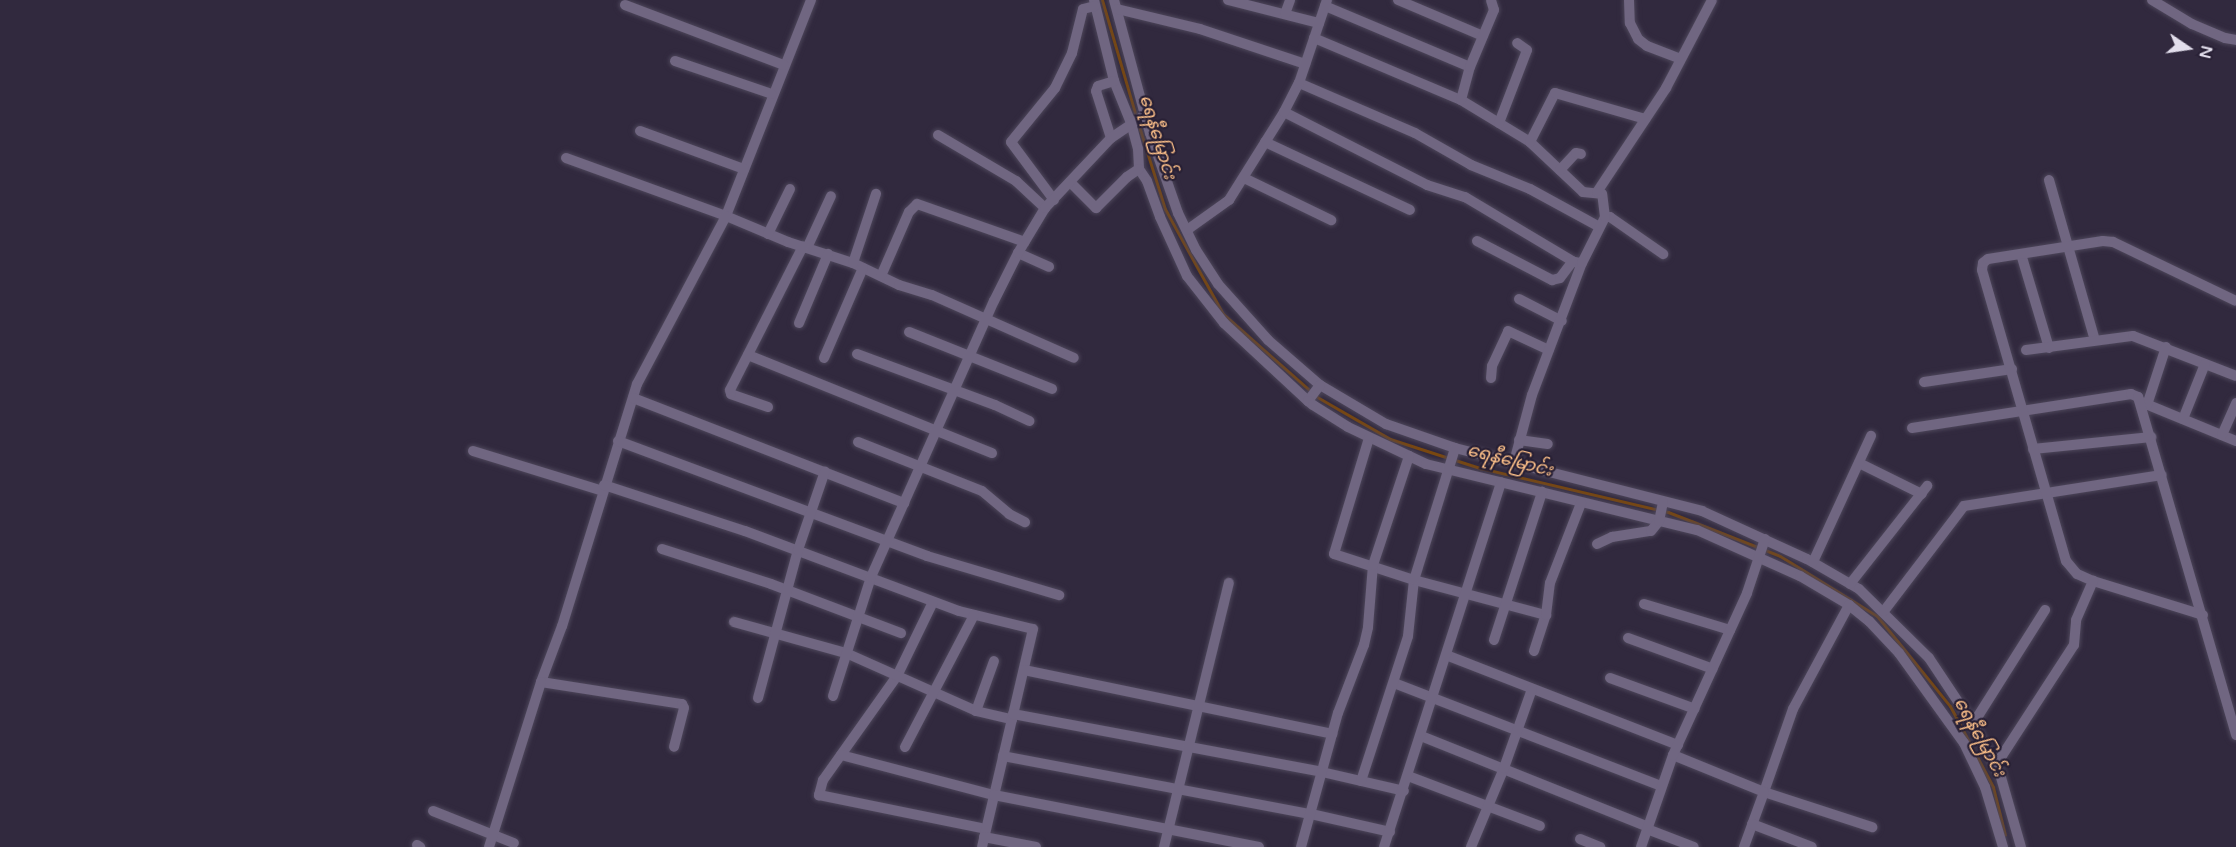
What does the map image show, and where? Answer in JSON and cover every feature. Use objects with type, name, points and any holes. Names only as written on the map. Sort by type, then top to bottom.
[{"type":"street","points":[[489,847],[541,682],[562,626],[639,378],[674,309],[729,218],[744,169],[772,94],[811,0]]},
{"type":"street","points":[[1228,0],[1256,3],[1319,23]]},
{"type":"street","points":[[1285,14],[1290,0]]},
{"type":"street","points":[[1398,0],[1483,36]]},
{"type":"street","points":[[1461,100],[1470,67],[1494,10],[1491,0]]},
{"type":"street","points":[[1629,0],[1630,23],[1638,39],[1666,54],[1679,58]]},
{"type":"street","points":[[1593,193],[1597,192],[1712,0]]},
{"type":"street","points":[[2152,0],[2192,24],[2225,38],[2236,40]]},
{"type":"street","points":[[1054,200],[1011,142],[1055,88],[1072,53],[1083,9],[1094,3],[1114,81],[1138,119],[1187,230],[1218,284],[1237,308],[1268,340],[1320,386],[1386,424],[1455,450],[1510,461],[1702,511],[1813,562],[1850,584],[1884,611],[1929,658],[1973,724],[1996,765],[2010,803],[2019,841],[2003,846],[1985,787],[1964,743],[1899,653],[1869,621],[1849,605],[1759,556],[1713,535],[1451,468],[1409,456],[1369,438],[1348,428],[1309,400],[1224,323],[1192,283],[1169,239],[1147,181],[1139,169],[1138,119],[1115,5],[1200,29],[1305,64]]},
{"type":"street","points":[[1187,230],[1229,200],[1244,178],[1299,83],[1326,3],[1470,67]]},
{"type":"street","points":[[626,4],[784,66]]},
{"type":"street","points":[[1314,38],[1461,100],[1530,142],[1560,170],[1593,193],[1605,217]]},
{"type":"street","points":[[1499,123],[1527,50],[1517,43]]},
{"type":"street","points":[[675,61],[772,94]]},
{"type":"street","points":[[1111,138],[1096,89],[1114,81]]},
{"type":"street","points":[[1299,83],[1415,133],[1471,165],[1530,189],[1594,224]]},
{"type":"street","points":[[1530,142],[1555,93],[1641,118]]},
{"type":"street","points":[[1284,112],[1427,185],[1465,197],[1577,262]]},
{"type":"street","points":[[833,696],[871,576],[1018,253],[1042,213],[1111,138],[1138,119]]},
{"type":"street","points":[[640,131],[744,169]]},
{"type":"street","points":[[938,135],[1016,181],[1042,213]]},
{"type":"street","points":[[1265,142],[1410,210]]},
{"type":"street","points":[[1560,170],[1576,153],[1581,154]]},
{"type":"street","points":[[566,158],[768,234],[853,263],[987,318],[1074,358]]},
{"type":"street","points":[[1070,182],[1096,208],[1127,177],[1139,169]]},
{"type":"street","points":[[1244,178],[1331,220]]},
{"type":"street","points":[[2049,180],[2095,340]]},
{"type":"street","points":[[768,234],[790,189]]},
{"type":"street","points":[[853,263],[876,194]]},
{"type":"street","points":[[768,407],[730,392],[831,196]]},
{"type":"street","points":[[881,276],[909,212],[917,204],[1025,242]]},
{"type":"street","points":[[1510,461],[1519,440],[1547,348],[1559,320],[1577,262],[1594,224],[1605,217],[1610,217],[1663,254]]},
{"type":"street","points":[[1477,241],[1552,280],[1560,279],[1577,262]]},
{"type":"street","points":[[2203,615],[2093,581],[2077,574],[2066,561],[1982,270],[1983,263],[1988,259],[2103,241],[2113,242],[2236,301]]},
{"type":"street","points":[[1018,253],[1049,267]]},
{"type":"street","points":[[799,323],[828,254]]},
{"type":"street","points":[[2021,254],[2049,348]]},
{"type":"street","points":[[824,358],[863,268]]},
{"type":"street","points":[[1518,300],[1559,320]]},
{"type":"street","points":[[1226,321],[1237,308]]},
{"type":"street","points":[[1491,378],[1492,366],[1508,331],[1547,348]]},
{"type":"street","points":[[909,332],[1052,389]]},
{"type":"street","points":[[2026,350],[2133,336],[2236,375]]},
{"type":"street","points":[[2166,348],[2144,403],[2151,437],[2236,735]]},
{"type":"street","points":[[857,354],[954,392],[995,405],[1029,421]]},
{"type":"street","points":[[748,355],[992,453]]},
{"type":"street","points":[[2183,419],[2205,364]]},
{"type":"street","points":[[1924,382],[2012,369]]},
{"type":"street","points":[[1309,400],[1320,386]]},
{"type":"street","points":[[1912,428],[2131,394],[2144,403],[2236,441]]},
{"type":"street","points":[[633,398],[904,503]]},
{"type":"street","points":[[2222,435],[2236,403]]},
{"type":"street","points":[[1813,562],[1871,435]]},
{"type":"street","points":[[2033,449],[2151,437]]},
{"type":"street","points":[[1369,438],[1334,554],[1414,580],[1546,615]]},
{"type":"street","points":[[1519,440],[1548,444]]},
{"type":"street","points":[[618,441],[965,570],[1059,595]]},
{"type":"street","points":[[858,442],[982,491],[1009,514],[1025,522]]},
{"type":"street","points":[[1361,781],[1408,636],[1414,580],[1455,450]]},
{"type":"street","points":[[473,451],[604,488],[798,550],[871,576],[933,602],[974,615],[1033,629],[984,838]]},
{"type":"street","points":[[1301,847],[1332,734],[1368,627],[1373,565],[1409,456]]},
{"type":"street","points":[[1487,478],[1492,458]]},
{"type":"street","points":[[1850,584],[1924,490],[1859,463]]},
{"type":"street","points":[[758,698],[798,550],[825,471]]},
{"type":"street","points":[[1884,611],[1964,506],[2162,475]]},
{"type":"street","points":[[1385,847],[1501,482]]},
{"type":"street","points":[[1494,639],[1542,492]]},
{"type":"street","points":[[1598,544],[1612,537],[1651,531],[1660,520],[1663,502]]},
{"type":"street","points":[[1534,651],[1546,615],[1550,583],[1581,503]]},
{"type":"street","points":[[1641,847],[1661,786],[1730,630],[1764,541]]},
{"type":"street","points":[[662,549],[787,589],[901,633]]},
{"type":"street","points":[[1996,765],[2074,645],[2076,620],[2093,581]]},
{"type":"street","points":[[1164,847],[1228,583]]},
{"type":"street","points":[[933,602],[894,674],[823,780],[819,793],[822,797],[984,838],[1036,847]]},
{"type":"street","points":[[1644,604],[1730,630]]},
{"type":"street","points":[[1744,847],[1793,709],[1849,605]]},
{"type":"street","points":[[1973,724],[2045,610]]},
{"type":"street","points":[[905,747],[974,615]]},
{"type":"street","points":[[734,622],[846,653],[976,711],[1189,747],[1322,772],[1404,791]]},
{"type":"street","points":[[1628,638],[1713,669]]},
{"type":"street","points":[[1446,655],[1676,750],[1764,792],[1872,827]]},
{"type":"street","points":[[976,711],[994,662]]},
{"type":"street","points":[[1023,670],[1332,734]]},
{"type":"street","points":[[1610,678],[1695,709]]},
{"type":"street","points":[[541,682],[681,704],[684,708],[674,747]]},
{"type":"street","points":[[1394,684],[1661,786]]},
{"type":"street","points":[[1471,847],[1486,806],[1504,768],[1532,689]]},
{"type":"street","points":[[1421,736],[1694,847]]},
{"type":"street","points":[[841,756],[994,795],[1259,847]]},
{"type":"street","points":[[1003,756],[1180,788],[1390,832]]},
{"type":"street","points":[[1408,776],[1540,826]]},
{"type":"street","points":[[433,811],[514,843]]},
{"type":"street","points":[[1752,824],[1812,847]]},
{"type":"street","points":[[1580,839],[1600,847]]},
{"type":"waterway","name":"ရေနီမြောင်း","points":[[1102,0],[1136,116]]},
{"type":"waterway","name":"ရေနီမြောင်း","points":[[1138,123],[1165,209],[1223,314],[1317,397],[1390,439],[1480,468],[1668,512],[1780,556],[1877,616],[1950,706],[1993,787],[2005,835]]}]
